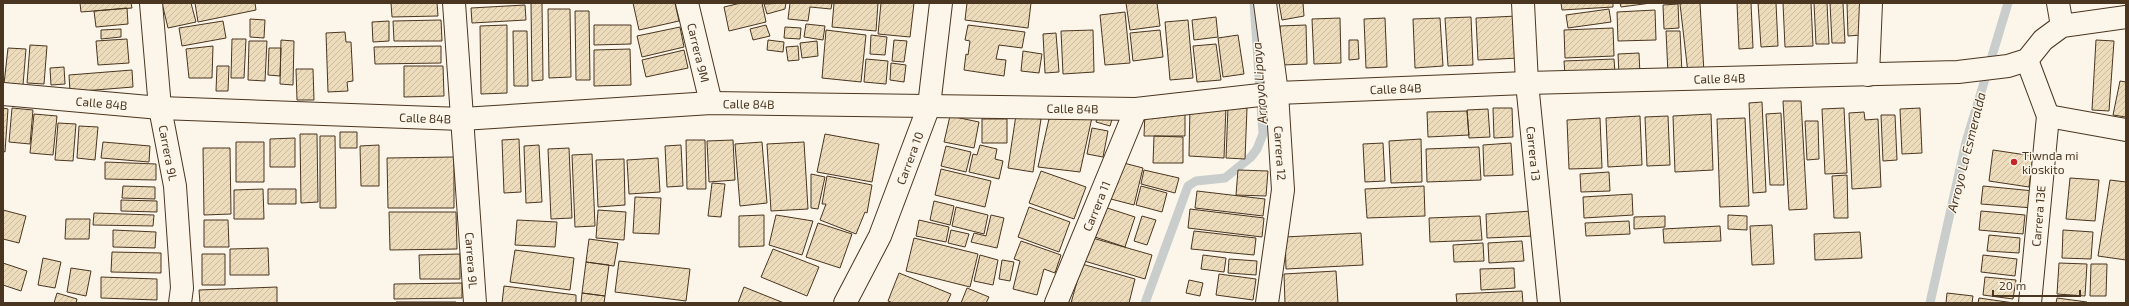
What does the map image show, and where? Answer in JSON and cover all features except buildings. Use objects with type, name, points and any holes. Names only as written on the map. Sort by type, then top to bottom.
[{"type":"street","name":"Carrera 9L","points":[[151,3],[160,108],[175,186],[182,288],[180,303]]},
{"type":"street","name":"Carrera 9L","points":[[454,3],[475,303]]},
{"type":"street","name":"Carrera 9M","points":[[687,3],[711,103]]},
{"type":"street","name":"Carrera 10","points":[[845,303],[880,236],[929,106],[941,3]]},
{"type":"street","name":"Carrera 12","points":[[1265,3],[1266,95],[1283,190],[1267,303]]},
{"type":"street","name":"Carrera 13","points":[[1523,3],[1527,83],[1549,303]]},
{"type":"street","points":[[1868,75],[1870,3]]},
{"type":"street","points":[[2058,3],[2062,26]]},
{"type":"street","points":[[2017,63],[2043,40],[2062,26],[2126,17]]},
{"type":"street","name":"Calle 84B","points":[[3,94],[160,108],[462,119],[711,103],[1136,109],[1266,95],[1527,83],[1958,72],[2017,63]]},
{"type":"street","name":"Carrera 13E","points":[[2017,63],[2048,116],[2030,303]]},
{"type":"street","name":"Carrera 11","points":[[1056,303],[1136,109]]},
{"type":"street","points":[[2048,116],[2126,130]]},
{"type":"waterway","name":"Arroyo Lipaya","points":[[1145,303],[1188,186],[1196,181],[1225,178],[1251,157],[1257,149],[1263,134],[1254,3]]},
{"type":"waterway","name":"Arroyo La Esmeralda","points":[[1930,303],[1966,142],[2008,3]]},
{"type":"place","name":"Tiwnda mi kioskito","points":[[2014,162]]}]
